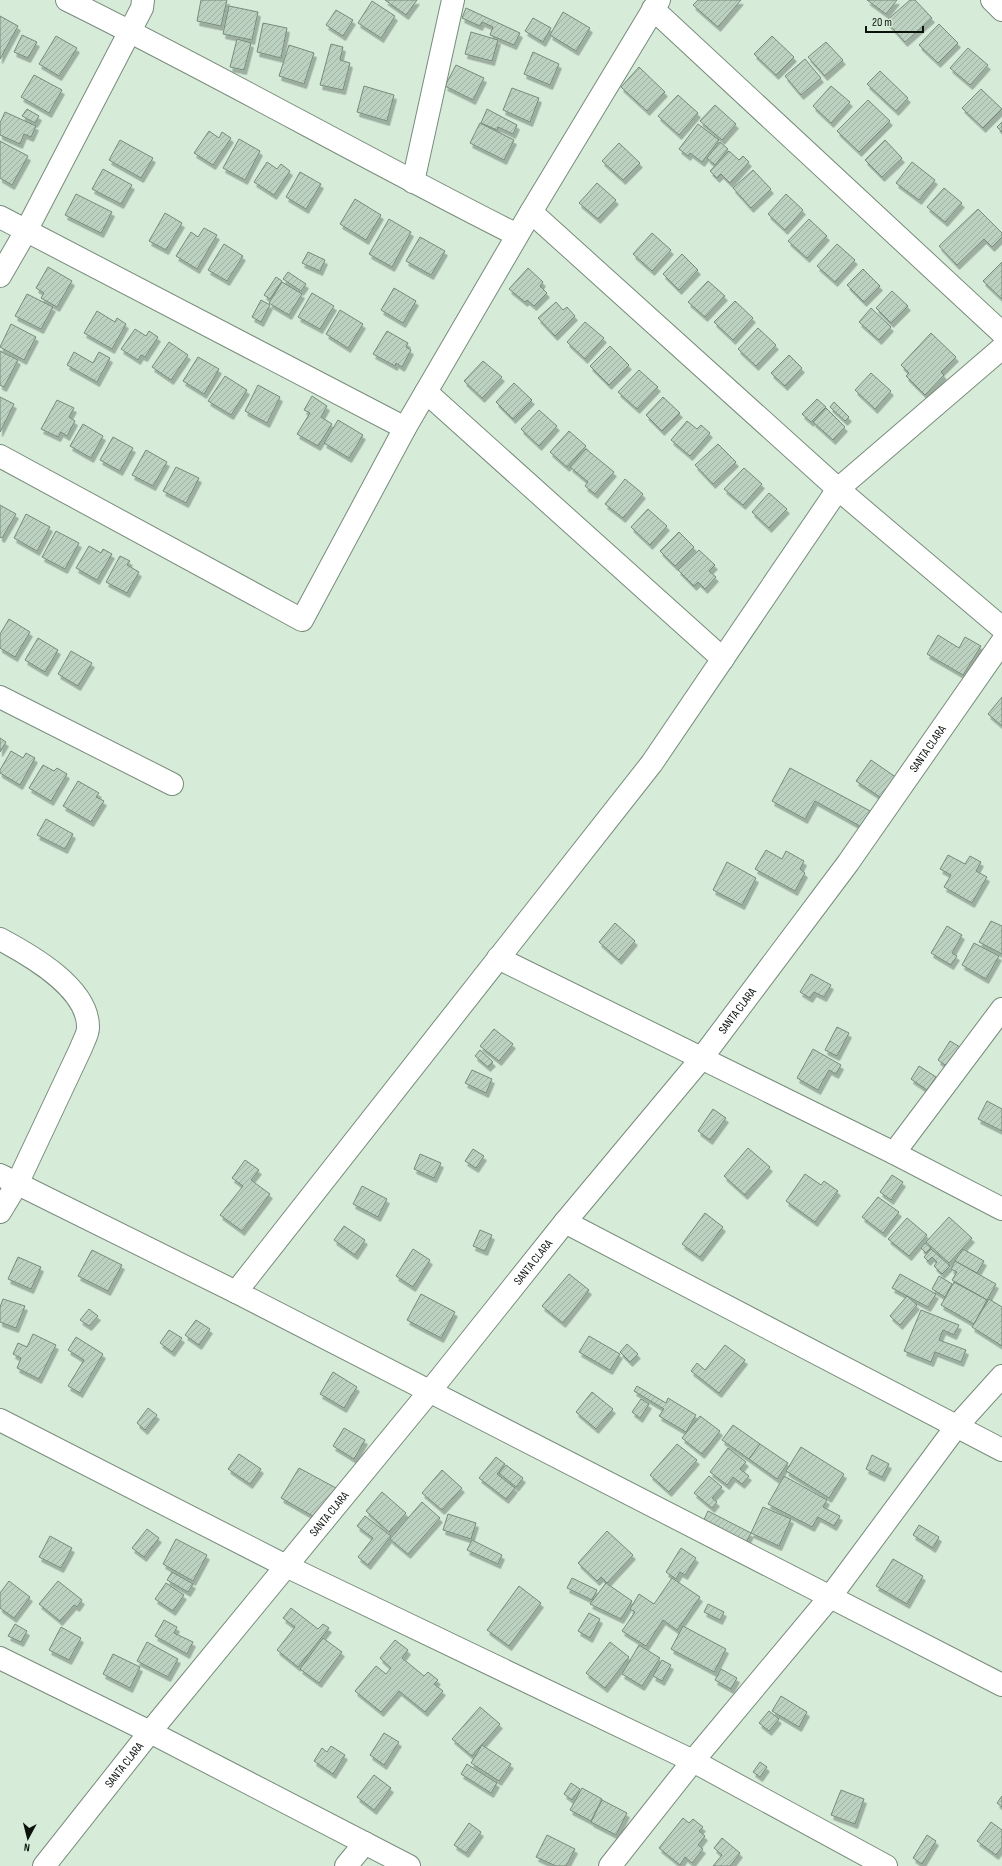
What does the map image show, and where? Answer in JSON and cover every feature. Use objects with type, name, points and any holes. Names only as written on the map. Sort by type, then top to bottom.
[{"type":"street","points":[[67,0],[130,31],[413,182],[517,235]]},
{"type":"street","points":[[0,276],[26,231],[142,8],[143,0]]},
{"type":"street","points":[[413,182],[453,0]]},
{"type":"street","points":[[992,0],[1002,10]]},
{"type":"street","points":[[0,456],[302,620],[405,428],[517,235],[656,5],[1002,333]]},
{"type":"street","points":[[531,212],[838,489],[1002,628]]},
{"type":"street","points":[[0,217],[405,428]]},
{"type":"street","points":[[236,1292],[652,763],[838,489],[1002,348]]},
{"type":"street","points":[[426,392],[723,659]]},
{"type":"street","name":"SANTA CLARA","points":[[44,1866],[150,1732],[430,1391],[565,1222],[701,1059],[848,863],[1002,642]]},
{"type":"street","points":[[0,697],[172,784]]},
{"type":"street","points":[[0,939],[32,956],[70,987],[85,1010],[89,1028],[81,1048],[8,1180],[0,1212]]},
{"type":"street","points":[[498,958],[894,1153],[1002,1208]]},
{"type":"street","points":[[894,1153],[1002,1009]]},
{"type":"street","points":[[8,1180],[236,1292],[1002,1685]]},
{"type":"street","points":[[565,1222],[1002,1450]]},
{"type":"street","points":[[610,1866],[693,1761],[830,1597],[956,1427],[1002,1376]]},
{"type":"street","points":[[0,1420],[286,1566],[693,1761],[886,1866]]},
{"type":"street","points":[[0,1658],[150,1732],[409,1866]]},
{"type":"street","points":[[346,1866],[365,1843]]},
{"type":"building","points":[[201,0],[227,0],[221,26],[197,21]]},
{"type":"building","points":[[385,0],[417,0],[406,15]]},
{"type":"building","points":[[698,0],[741,0],[718,27],[693,5]]},
{"type":"building","points":[[867,0],[897,0],[886,14]]},
{"type":"building","points":[[910,0],[915,0],[932,18],[905,42],[886,21]]},
{"type":"building","points":[[372,1],[395,16],[381,38],[358,23]]},
{"type":"building","points":[[229,6],[258,12],[252,40],[223,34]]},
{"type":"building","points":[[466,8],[520,33],[514,45],[490,35],[493,27],[482,22],[480,26],[462,18]]},
{"type":"building","points":[[336,10],[353,20],[343,36],[326,25]]},
{"type":"building","points":[[563,12],[590,28],[576,51],[550,35]]},
{"type":"building","points":[[0,16],[18,26],[0,59]]},
{"type":"building","points":[[533,18],[551,28],[543,42],[525,31]]},
{"type":"building","points":[[263,23],[287,28],[281,58],[257,52]]},
{"type":"building","points":[[939,24],[958,43],[938,63],[919,45]]},
{"type":"building","points":[[471,32],[498,40],[492,61],[465,54]]},
{"type":"building","points":[[22,35],[37,42],[28,58],[14,52]]},
{"type":"building","points":[[56,36],[77,48],[59,76],[39,64]]},
{"type":"building","points":[[772,36],[794,57],[776,75],[754,54]]},
{"type":"building","points":[[237,39],[251,43],[244,70],[230,67]]},
{"type":"building","points":[[826,42],[843,60],[825,76],[808,57]]},
{"type":"building","points":[[331,44],[343,47],[340,60],[350,63],[343,90],[320,85]]},
{"type":"building","points":[[289,45],[314,53],[304,84],[279,76]]},
{"type":"building","points":[[968,48],[988,65],[970,85],[950,68]]},
{"type":"building","points":[[533,52],[559,64],[550,85],[524,74]]},
{"type":"building","points":[[805,59],[821,78],[801,95],[785,76]]},
{"type":"building","points":[[456,65],[484,78],[473,100],[445,86]]},
{"type":"building","points":[[639,67],[665,92],[647,111],[621,87]]},
{"type":"building","points":[[880,71],[908,98],[896,111],[867,84]]},
{"type":"building","points":[[34,75],[62,90],[49,113],[21,97]]},
{"type":"building","points":[[364,86],[394,95],[387,121],[357,112]]},
{"type":"building","points":[[831,86],[850,102],[831,123],[813,106]]},
{"type":"building","points":[[512,88],[539,98],[530,122],[503,110]]},
{"type":"building","points":[[981,89],[1002,109],[983,128],[962,108]]},
{"type":"building","points":[[678,95],[698,113],[679,135],[658,116]]},
{"type":"building","points":[[868,100],[890,121],[859,152],[837,131]]},
{"type":"building","points":[[715,105],[736,124],[722,140],[700,121]]},
{"type":"building","points":[[27,109],[39,116],[35,123],[22,116]]},
{"type":"building","points":[[487,109],[517,125],[513,134],[498,127],[497,130],[481,123]]},
{"type":"building","points":[[5,112],[36,126],[31,137],[24,134],[20,144],[0,135],[0,123]]},
{"type":"building","points":[[1002,122],[1002,132],[997,127]]},
{"type":"building","points":[[480,123],[514,140],[504,160],[470,143]]},
{"type":"building","points":[[698,124],[719,140],[702,162],[690,153],[688,156],[679,149]]},
{"type":"building","points":[[209,131],[219,138],[222,132],[231,138],[213,165],[194,153]]},
{"type":"building","points":[[239,139],[260,151],[245,180],[223,168]]},
{"type":"building","points":[[120,140],[153,158],[141,178],[109,160]]},
{"type":"building","points":[[885,140],[902,158],[882,177],[865,160]]},
{"type":"building","points":[[0,141],[28,156],[12,185],[0,178]]},
{"type":"building","points":[[720,142],[728,149],[715,165],[707,158]]},
{"type":"building","points":[[619,143],[640,163],[623,180],[602,161]]},
{"type":"building","points":[[729,151],[739,160],[743,156],[749,162],[730,183],[721,174],[717,178],[710,171]]},
{"type":"building","points":[[267,162],[277,169],[281,164],[290,171],[274,195],[254,182]]},
{"type":"building","points":[[912,162],[935,180],[919,200],[896,183]]},
{"type":"building","points":[[103,169],[132,185],[121,204],[92,189]]},
{"type":"building","points":[[753,170],[771,189],[751,208],[733,188]]},
{"type":"building","points":[[300,172],[321,184],[306,209],[286,197]]},
{"type":"building","points":[[597,183],[616,200],[598,219],[579,203]]},
{"type":"building","points":[[944,188],[962,203],[945,222],[927,207]]},
{"type":"building","points":[[76,194],[112,212],[101,233],[65,215]]},
{"type":"building","points":[[786,194],[803,210],[785,230],[768,214]]},
{"type":"building","points":[[355,199],[381,215],[366,240],[340,224]]},
{"type":"building","points":[[978,209],[1002,233],[1002,237],[992,247],[984,239],[957,265],[939,246]]},
{"type":"building","points":[[165,213],[182,223],[166,250],[149,241]]},
{"type":"building","points":[[389,219],[411,232],[392,267],[369,254]]},
{"type":"building","points":[[809,219],[827,236],[807,258],[788,241]]},
{"type":"building","points":[[204,228],[217,235],[197,269],[176,256],[191,232],[198,237]]},
{"type":"building","points":[[652,233],[671,250],[652,271],[633,254]]},
{"type":"building","points":[[420,237],[445,251],[431,275],[406,261]]},
{"type":"building","points":[[224,244],[243,256],[227,281],[208,270]]},
{"type":"building","points":[[837,244],[855,260],[835,282],[817,266]]},
{"type":"building","points":[[308,252],[325,260],[320,271],[302,263]]},
{"type":"building","points":[[682,254],[698,270],[679,290],[663,274]]},
{"type":"building","points":[[1002,262],[1002,299],[983,281]]},
{"type":"building","points":[[48,267],[72,281],[57,307],[41,298],[44,293],[36,288]]},
{"type":"building","points":[[528,268],[543,282],[540,286],[547,293],[534,306],[527,300],[525,302],[509,289]]},
{"type":"building","points":[[863,269],[880,286],[864,302],[847,285]]},
{"type":"building","points":[[288,272],[306,284],[301,291],[283,279]]},
{"type":"building","points":[[276,277],[282,281],[270,299],[264,295]]},
{"type":"building","points":[[708,281],[725,296],[705,317],[688,302]]},
{"type":"building","points":[[282,282],[302,294],[289,315],[269,303]]},
{"type":"building","points":[[394,288],[416,301],[403,323],[381,310]]},
{"type":"building","points":[[892,291],[908,306],[891,323],[876,308]]},
{"type":"building","points":[[312,293],[334,306],[320,329],[298,317]]},
{"type":"building","points":[[27,294],[53,307],[41,329],[15,316]]},
{"type":"building","points":[[261,300],[270,305],[261,322],[252,317]]},
{"type":"building","points":[[735,301],[753,318],[733,340],[714,322]]},
{"type":"building","points":[[556,302],[563,310],[567,307],[575,316],[555,336],[538,318]]},
{"type":"building","points":[[871,308],[891,327],[879,340],[859,322]]},
{"type":"building","points":[[340,310],[363,324],[348,348],[326,334]]},
{"type":"building","points":[[97,311],[115,322],[117,318],[126,324],[112,349],[84,333]]},
{"type":"building","points":[[585,322],[604,338],[585,359],[567,342]]},
{"type":"building","points":[[11,324],[36,337],[24,360],[0,347]]},
{"type":"building","points":[[758,328],[776,345],[756,366],[738,349]]},
{"type":"building","points":[[135,329],[146,336],[149,331],[158,337],[145,357],[141,355],[138,360],[121,349]]},
{"type":"building","points":[[387,331],[408,343],[406,347],[411,350],[402,367],[396,363],[395,366],[373,354]]},
{"type":"building","points":[[931,333],[956,357],[941,372],[944,375],[925,395],[906,376],[909,373],[901,365]]},
{"type":"building","points":[[169,342],[188,355],[171,380],[152,367]]},
{"type":"building","points":[[610,346],[629,365],[609,385],[590,366]]},
{"type":"building","points":[[0,351],[18,360],[4,387],[0,385]]},
{"type":"building","points":[[74,352],[93,363],[99,352],[110,358],[97,382],[67,365]]},
{"type":"building","points":[[789,355],[802,368],[785,386],[771,373]]},
{"type":"building","points":[[198,357],[219,369],[204,394],[183,381]]},
{"type":"building","points":[[483,361],[502,377],[482,398],[464,381]]},
{"type":"building","points":[[639,370],[658,387],[637,409],[618,392]]},
{"type":"building","points":[[871,373],[891,391],[875,409],[855,390]]},
{"type":"building","points":[[225,376],[247,390],[231,415],[208,401]]},
{"type":"building","points":[[514,383],[532,400],[513,419],[496,402]]},
{"type":"building","points":[[258,385],[280,397],[267,423],[245,411]]},
{"type":"building","points":[[312,396],[327,406],[321,417],[332,424],[318,446],[297,434],[310,413],[304,410]]},
{"type":"building","points":[[0,397],[14,404],[0,432]]},
{"type":"building","points":[[663,397],[680,413],[662,431],[646,415]]},
{"type":"building","points":[[817,399],[826,407],[811,422],[802,414]]},
{"type":"building","points":[[57,400],[74,408],[69,417],[75,421],[67,436],[61,432],[58,437],[41,429]]},
{"type":"building","points":[[834,402],[849,417],[845,421],[830,407]]},
{"type":"building","points":[[826,408],[845,427],[833,440],[813,422]]},
{"type":"building","points":[[539,410],[557,426],[539,446],[521,429]]},
{"type":"building","points":[[338,420],[363,435],[349,458],[324,443]]},
{"type":"building","points":[[687,421],[697,429],[701,425],[710,433],[690,456],[671,440]]},
{"type":"building","points":[[83,424],[103,436],[91,458],[70,446]]},
{"type":"building","points":[[569,431],[586,446],[567,467],[550,452]]},
{"type":"building","points":[[113,437],[133,448],[120,471],[100,460]]},
{"type":"building","points":[[718,444],[736,462],[713,484],[695,465]]},
{"type":"building","points":[[586,449],[614,472],[595,494],[585,486],[588,482],[570,467]]},
{"type":"building","points":[[146,450],[167,462],[153,486],[132,475]]},
{"type":"building","points":[[176,467],[199,478],[186,503],[163,491]]},
{"type":"building","points":[[744,468],[762,484],[743,505],[724,489]]},
{"type":"building","points":[[625,479],[643,494],[623,518],[605,504]]},
{"type":"building","points":[[769,493],[787,509],[769,528],[752,512]]},
{"type":"building","points":[[0,505],[16,514],[2,538],[0,537]]},
{"type":"building","points":[[648,509],[667,526],[650,545],[631,527]]},
{"type":"building","points":[[26,514],[50,527],[37,551],[14,538]]},
{"type":"building","points":[[56,531],[79,543],[65,569],[42,557]]},
{"type":"building","points":[[679,532],[694,547],[675,566],[660,551]]},
{"type":"building","points":[[89,546],[101,553],[103,549],[112,554],[97,580],[76,568]]},
{"type":"building","points":[[699,550],[715,565],[709,571],[716,577],[705,589],[698,582],[694,586],[678,570]]},
{"type":"building","points":[[120,556],[130,561],[127,565],[139,572],[127,593],[106,582]]},
{"type":"building","points":[[9,619],[30,632],[15,657],[0,648],[0,634]]},
{"type":"building","points":[[938,635],[959,648],[965,637],[981,646],[963,675],[927,654]]},
{"type":"building","points":[[38,638],[58,650],[45,672],[25,660]]},
{"type":"building","points":[[71,651],[92,663],[78,686],[58,674]]},
{"type":"building","points":[[1002,697],[1002,726],[988,714]]},
{"type":"building","points":[[0,738],[6,742],[0,752]]},
{"type":"building","points":[[11,751],[23,758],[26,753],[35,758],[20,785],[0,773],[0,770]]},
{"type":"building","points":[[871,760],[897,778],[883,799],[856,781]]},
{"type":"building","points":[[43,765],[54,771],[57,768],[67,774],[51,801],[29,788]]},
{"type":"building","points":[[790,768],[874,813],[865,829],[815,801],[805,819],[772,801]]},
{"type":"building","points":[[78,781],[99,793],[96,797],[104,801],[91,822],[63,806]]},
{"type":"building","points":[[46,819],[73,834],[65,849],[37,835]]},
{"type":"building","points":[[766,850],[782,859],[786,851],[804,861],[800,869],[805,873],[795,891],[755,869]]},
{"type":"building","points":[[948,855],[965,864],[970,856],[981,862],[976,871],[987,877],[972,903],[944,887],[951,875],[940,869]]},
{"type":"building","points":[[727,862],[756,878],[742,905],[713,890]]},
{"type":"building","points":[[991,921],[1002,926],[1002,954],[979,942]]},
{"type":"building","points":[[615,923],[635,941],[619,960],[599,942]]},
{"type":"building","points":[[947,926],[962,935],[952,953],[957,956],[951,965],[931,953]]},
{"type":"building","points":[[974,943],[999,956],[986,979],[962,965]]},
{"type":"building","points":[[811,974],[831,985],[824,997],[814,992],[810,998],[800,992]]},
{"type":"building","points":[[837,1027],[849,1033],[837,1056],[825,1050]]},
{"type":"building","points":[[494,1029],[513,1044],[499,1061],[480,1046]]},
{"type":"building","points":[[950,1041],[960,1047],[948,1067],[938,1060]]},
{"type":"building","points":[[813,1049],[841,1065],[836,1074],[829,1070],[818,1090],[797,1078]]},
{"type":"building","points":[[480,1050],[493,1062],[488,1067],[475,1056]]},
{"type":"building","points":[[919,1066],[936,1077],[927,1090],[911,1079]]},
{"type":"building","points":[[472,1070],[492,1079],[486,1093],[465,1083]]},
{"type":"building","points":[[987,1101],[1002,1109],[1002,1131],[978,1119]]},
{"type":"building","points":[[713,1109],[726,1118],[710,1140],[698,1131]]},
{"type":"building","points":[[748,1148],[770,1167],[745,1195],[724,1176]]},
{"type":"building","points":[[473,1149],[484,1156],[476,1168],[465,1161]]},
{"type":"building","points":[[420,1154],[441,1163],[434,1178],[414,1169]]},
{"type":"building","points":[[245,1160],[259,1170],[251,1180],[270,1194],[242,1231],[220,1215],[243,1186],[232,1178]]},
{"type":"building","points":[[805,1174],[821,1185],[824,1181],[838,1191],[815,1222],[786,1201]]},
{"type":"building","points":[[892,1175],[903,1182],[891,1200],[880,1192]]},
{"type":"building","points":[[362,1186],[387,1199],[378,1217],[353,1204]]},
{"type":"building","points":[[878,1197],[899,1212],[883,1233],[862,1217]]},
{"type":"building","points":[[705,1213],[723,1227],[700,1257],[682,1244]]},
{"type":"building","points":[[949,1217],[972,1238],[949,1263],[926,1242]]},
{"type":"building","points":[[907,1218],[927,1235],[909,1256],[888,1239]]},
{"type":"building","points":[[344,1226],[365,1240],[355,1255],[334,1240]]},
{"type":"building","points":[[480,1230],[492,1235],[485,1251],[473,1246]]},
{"type":"building","points":[[925,1243],[931,1248],[926,1253],[921,1248]]},
{"type":"building","points":[[413,1249],[430,1260],[413,1287],[396,1276]]},
{"type":"building","points":[[931,1249],[950,1266],[942,1274],[934,1266],[937,1262],[932,1257],[928,1261],[924,1257]]},
{"type":"building","points":[[963,1249],[984,1261],[977,1273],[955,1261]]},
{"type":"building","points":[[92,1250],[122,1265],[108,1291],[78,1276]]},
{"type":"building","points":[[18,1257],[41,1267],[31,1289],[8,1279]]},
{"type":"building","points":[[955,1261],[996,1284],[987,1300],[952,1280],[957,1272],[951,1269]]},
{"type":"building","points":[[569,1274],[589,1290],[563,1323],[542,1306]]},
{"type":"building","points":[[900,1274],[936,1294],[928,1307],[892,1288]]},
{"type":"building","points":[[939,1276],[952,1284],[945,1297],[932,1289]]},
{"type":"building","points":[[954,1282],[987,1300],[974,1324],[941,1305]]},
{"type":"building","points":[[421,1294],[455,1312],[441,1338],[407,1320]]},
{"type":"building","points":[[907,1296],[917,1305],[900,1325],[890,1316]]},
{"type":"building","points":[[3,1299],[25,1306],[16,1328],[0,1322],[0,1307]]},
{"type":"building","points":[[989,1299],[1002,1307],[1002,1346],[972,1327]]},
{"type":"building","points":[[89,1309],[98,1316],[89,1326],[80,1320]]},
{"type":"building","points":[[921,1310],[959,1325],[954,1335],[943,1330],[939,1340],[966,1350],[961,1362],[935,1352],[931,1362],[904,1351]]},
{"type":"building","points":[[196,1320],[210,1329],[199,1345],[185,1335]]},
{"type":"building","points":[[169,1330],[182,1338],[172,1352],[160,1343]]},
{"type":"building","points":[[33,1334],[56,1345],[39,1379],[17,1368],[21,1358],[13,1354],[18,1343],[27,1347]]},
{"type":"building","points":[[589,1336],[620,1354],[610,1370],[579,1352]]},
{"type":"building","points":[[76,1337],[103,1354],[80,1393],[68,1386],[84,1360],[68,1350]]},
{"type":"building","points":[[627,1344],[638,1354],[630,1362],[620,1352]]},
{"type":"building","points":[[725,1345],[745,1360],[719,1393],[691,1371],[697,1363],[705,1370]]},
{"type":"building","points":[[333,1372],[357,1387],[344,1408],[320,1394]]},
{"type":"building","points":[[637,1386],[666,1403],[668,1398],[696,1415],[686,1432],[659,1416],[664,1409],[634,1391]]},
{"type":"building","points":[[592,1392],[613,1409],[596,1429],[576,1412]]},
{"type":"building","points":[[641,1399],[649,1404],[640,1418],[632,1412]]},
{"type":"building","points":[[148,1408],[157,1415],[145,1430],[137,1423]]},
{"type":"building","points":[[700,1416],[720,1431],[702,1454],[682,1438]]},
{"type":"building","points":[[733,1425],[760,1444],[749,1459],[722,1440]]},
{"type":"building","points":[[344,1428],[365,1440],[354,1459],[333,1446]]},
{"type":"building","points":[[677,1444],[697,1460],[669,1492],[650,1475]]},
{"type":"building","points":[[760,1444],[788,1463],[777,1479],[749,1459]]},
{"type":"building","points":[[801,1447],[844,1474],[829,1498],[786,1471]]},
{"type":"building","points":[[728,1448],[746,1462],[740,1469],[749,1476],[742,1484],[733,1477],[727,1485],[710,1472]]},
{"type":"building","points":[[239,1454],[261,1469],[250,1484],[228,1469]]},
{"type":"building","points":[[872,1455],[889,1464],[882,1477],[866,1469]]},
{"type":"building","points":[[496,1457],[505,1464],[497,1474],[515,1488],[506,1499],[479,1478]]},
{"type":"building","points":[[506,1465],[523,1478],[516,1487],[499,1473]]},
{"type":"building","points":[[299,1468],[336,1488],[318,1519],[281,1498]]},
{"type":"building","points":[[442,1470],[462,1488],[442,1510],[422,1493]]},
{"type":"building","points":[[709,1476],[722,1487],[712,1498],[717,1502],[712,1508],[694,1493]]},
{"type":"building","points":[[784,1476],[827,1500],[823,1507],[840,1516],[834,1526],[818,1517],[812,1527],[768,1504]]},
{"type":"building","points":[[382,1492],[406,1513],[389,1532],[366,1511]]},
{"type":"building","points":[[422,1502],[440,1518],[408,1554],[390,1539]]},
{"type":"building","points":[[763,1507],[791,1519],[779,1546],[751,1533]]},
{"type":"building","points":[[708,1511],[751,1533],[745,1545],[702,1524]]},
{"type":"building","points":[[448,1514],[476,1523],[471,1539],[443,1530]]},
{"type":"building","points":[[365,1516],[391,1536],[368,1565],[358,1557],[373,1538],[357,1526]]},
{"type":"building","points":[[919,1525],[939,1537],[933,1548],[913,1535]]},
{"type":"building","points":[[147,1529],[159,1538],[144,1557],[132,1548]]},
{"type":"building","points":[[607,1531],[633,1555],[607,1583],[601,1577],[597,1581],[578,1563]]},
{"type":"building","points":[[50,1536],[72,1548],[61,1568],[39,1557]]},
{"type":"building","points":[[176,1539],[207,1555],[193,1581],[163,1564]]},
{"type":"building","points":[[472,1540],[502,1555],[498,1564],[467,1550]]},
{"type":"building","points":[[681,1548],[696,1558],[685,1575],[680,1572],[676,1579],[666,1572]]},
{"type":"building","points":[[893,1559],[923,1576],[907,1604],[876,1586]]},
{"type":"building","points":[[172,1572],[193,1584],[188,1592],[167,1580]]},
{"type":"building","points":[[572,1578],[597,1590],[592,1600],[567,1588]]},
{"type":"building","points":[[672,1578],[700,1597],[677,1630],[663,1620],[646,1646],[622,1631],[635,1612],[630,1609],[639,1594],[654,1604]]},
{"type":"building","points":[[9,1581],[30,1597],[14,1618],[0,1608],[0,1593]]},
{"type":"building","points":[[58,1581],[82,1600],[77,1607],[74,1605],[60,1621],[39,1604]]},
{"type":"building","points":[[166,1583],[184,1595],[173,1611],[155,1599]]},
{"type":"building","points":[[606,1583],[632,1601],[621,1619],[590,1604]]},
{"type":"building","points":[[519,1586],[541,1603],[509,1646],[487,1630]]},
{"type":"building","points":[[708,1604],[724,1612],[720,1620],[704,1612]]},
{"type":"building","points":[[291,1608],[318,1629],[323,1624],[329,1628],[298,1667],[277,1650],[295,1627],[283,1618]]},
{"type":"building","points":[[589,1613],[600,1619],[590,1638],[578,1631]]},
{"type":"building","points":[[164,1620],[177,1627],[174,1633],[193,1642],[187,1654],[155,1636]]},
{"type":"building","points":[[15,1624],[27,1631],[21,1642],[8,1636]]},
{"type":"building","points":[[683,1626],[726,1649],[714,1672],[671,1649]]},
{"type":"building","points":[[61,1627],[81,1638],[69,1660],[49,1650]]},
{"type":"building","points":[[323,1638],[342,1652],[319,1683],[300,1669]]},
{"type":"building","points":[[395,1640],[408,1650],[402,1658],[424,1676],[428,1672],[438,1680],[434,1684],[443,1691],[425,1712],[399,1691],[381,1712],[355,1691],[376,1666],[386,1674],[391,1668],[380,1658]]},
{"type":"building","points":[[147,1642],[178,1659],[168,1677],[137,1661]]},
{"type":"building","points":[[610,1642],[629,1657],[605,1688],[586,1673]]},
{"type":"building","points":[[639,1645],[660,1658],[642,1686],[622,1674]]},
{"type":"building","points":[[113,1654],[140,1667],[130,1688],[103,1674]]},
{"type":"building","points":[[662,1660],[671,1665],[662,1681],[653,1676]]},
{"type":"building","points":[[721,1669],[737,1678],[731,1689],[715,1680]]},
{"type":"building","points":[[781,1696],[807,1712],[799,1727],[772,1711]]},
{"type":"building","points":[[480,1707],[500,1724],[472,1756],[452,1739]]},
{"type":"building","points":[[769,1711],[779,1719],[769,1731],[759,1723]]},
{"type":"building","points":[[384,1733],[399,1742],[384,1765],[370,1755]]},
{"type":"building","points":[[482,1745],[511,1764],[499,1781],[471,1763]]},
{"type":"building","points":[[331,1746],[345,1755],[333,1774],[314,1761],[322,1748],[327,1752]]},
{"type":"building","points":[[760,1762],[767,1767],[760,1777],[753,1772]]},
{"type":"building","points":[[467,1764],[497,1783],[491,1793],[461,1774]]},
{"type":"building","points":[[374,1775],[391,1788],[374,1810],[357,1797]]},
{"type":"building","points":[[571,1783],[580,1789],[572,1800],[564,1794]]},
{"type":"building","points":[[582,1788],[602,1799],[591,1821],[570,1810]]},
{"type":"building","points":[[841,1790],[864,1799],[855,1824],[831,1815]]},
{"type":"building","points":[[1002,1796],[1002,1807],[997,1803]]},
{"type":"building","points":[[602,1800],[627,1813],[616,1835],[591,1822]]},
{"type":"building","points":[[683,1818],[689,1823],[693,1819],[703,1827],[699,1831],[705,1836],[698,1845],[703,1849],[692,1863],[685,1857],[680,1865],[659,1848]]},
{"type":"building","points":[[991,1822],[1002,1830],[1002,1847],[996,1855],[977,1841]]},
{"type":"building","points":[[469,1823],[481,1832],[466,1853],[454,1845]]},
{"type":"building","points":[[547,1835],[575,1849],[566,1866],[556,1866],[536,1857]]},
{"type":"building","points":[[927,1835],[936,1841],[922,1864],[913,1858]]},
{"type":"building","points":[[722,1838],[740,1853],[730,1866],[713,1866],[722,1855],[714,1848]]}]
